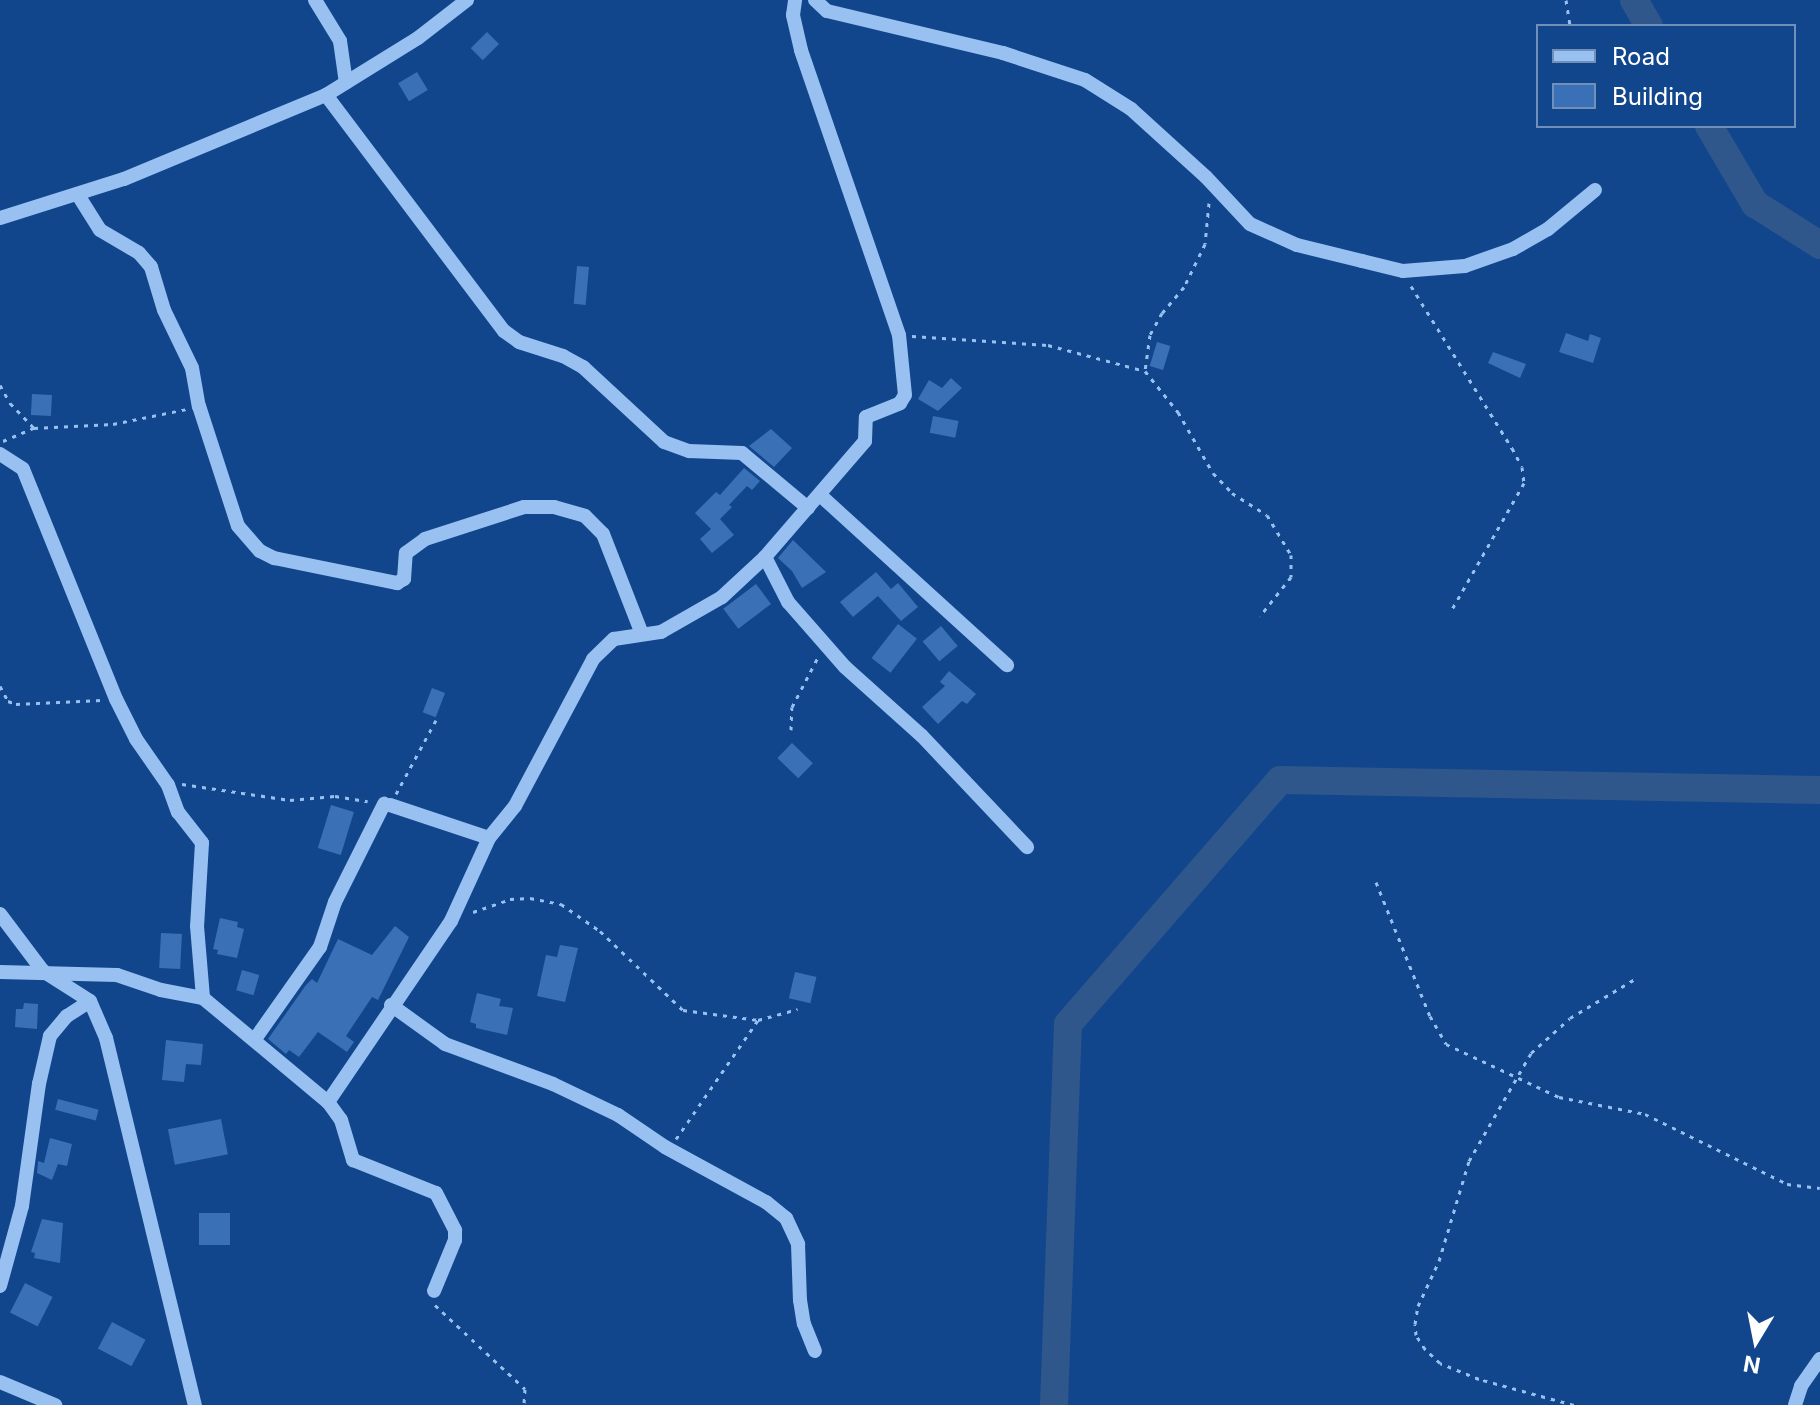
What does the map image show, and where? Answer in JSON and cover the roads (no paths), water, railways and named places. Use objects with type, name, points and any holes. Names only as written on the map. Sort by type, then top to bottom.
[{"type":"street","points":[[315,0],[340,41],[346,83]]},
{"type":"street","points":[[0,218],[78,195],[326,95],[418,38],[467,0]]},
{"type":"street","points":[[328,1102],[391,1005],[451,921],[489,838],[515,806],[593,659],[614,639],[670,628],[722,597],[765,557],[866,440],[865,419],[903,399],[905,391],[899,335],[801,50],[793,15],[795,0]]},
{"type":"street","points":[[815,0],[827,11],[1003,53],[1085,80],[1131,109],[1206,177],[1250,224],[1275,238],[1403,271],[1465,266],[1513,249],[1548,229],[1595,190]]},
{"type":"street","points":[[326,95],[504,331],[519,342],[563,356],[583,367],[664,442],[689,451],[742,453],[808,508]]},
{"type":"street","points":[[78,195],[100,230],[139,253],[151,267],[164,310],[192,368],[199,406],[238,526],[260,551],[274,558],[397,583],[404,579],[406,553],[425,539],[524,507],[554,507],[585,516],[603,534],[642,634]]},
{"type":"street","points":[[0,454],[23,469],[116,699],[136,739],[168,785],[178,812],[203,847],[197,926],[203,998]]},
{"type":"street","points":[[820,495],[1007,665]]},
{"type":"street","points":[[765,557],[788,602],[824,644],[957,771],[1027,847]]},
{"type":"street","points":[[255,1039],[320,947],[335,902],[387,804],[489,838]]},
{"type":"street","points":[[0,914],[43,971],[90,1001],[106,1038],[114,1083],[141,1174],[195,1405]]},
{"type":"street","points":[[0,972],[117,975],[203,998],[328,1102],[341,1120],[353,1160],[366,1168],[432,1191],[453,1222],[455,1240],[434,1291]]},
{"type":"street","points":[[0,1286],[22,1206],[39,1084],[50,1036],[67,1016],[90,1001]]},
{"type":"street","points":[[391,1005],[445,1044],[553,1084],[618,1115],[665,1147],[766,1202],[786,1218],[798,1244],[800,1300],[804,1324],[815,1351]]},
{"type":"street","points":[[1795,1405],[1801,1386],[1820,1359]]},
{"type":"street","points":[[0,1382],[55,1405]]},
{"type":"waterway","points":[[1634,0],[1648,24]]},
{"type":"waterway","points":[[1710,128],[1755,204],[1820,245]]},
{"type":"waterway","points":[[1054,1405],[1068,1024],[1280,780],[1820,790]]}]
